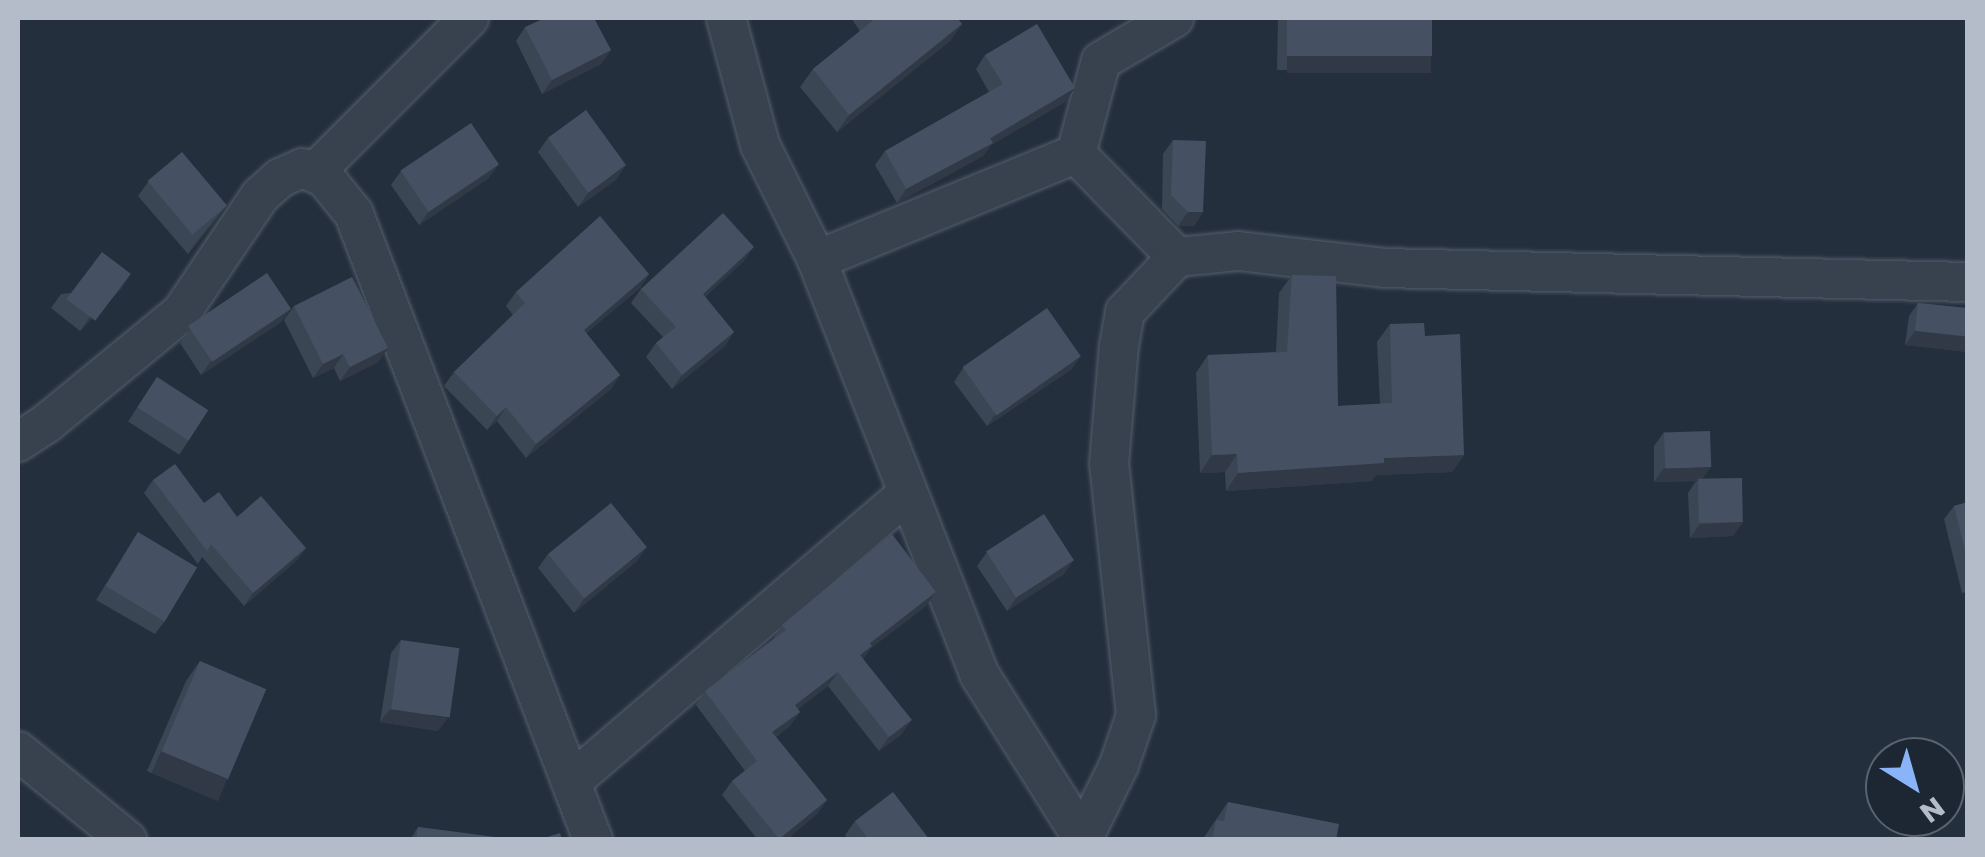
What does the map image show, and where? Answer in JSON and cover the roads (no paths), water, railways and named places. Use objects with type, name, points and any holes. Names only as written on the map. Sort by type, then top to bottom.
[{"type":"street","points":[[315,172],[469,18]]},
{"type":"street","points":[[726,18],[760,145],[817,260],[906,495],[980,674],[1082,838]]},
{"type":"street","points":[[1076,154],[1101,62],[1174,18]]},
{"type":"street","points":[[817,260],[1076,154]]},
{"type":"street","points":[[1076,154],[1178,257]]},
{"type":"street","points":[[18,442],[47,423],[180,313],[260,196],[280,178],[302,168],[315,172],[354,214],[593,840]]},
{"type":"street","points":[[1082,838],[1118,766],[1136,715],[1109,464],[1119,346],[1125,312],[1178,257],[1238,251],[1384,268],[1968,282]]},
{"type":"street","points":[[571,782],[906,495]]},
{"type":"street","points":[[18,751],[127,840]]}]
